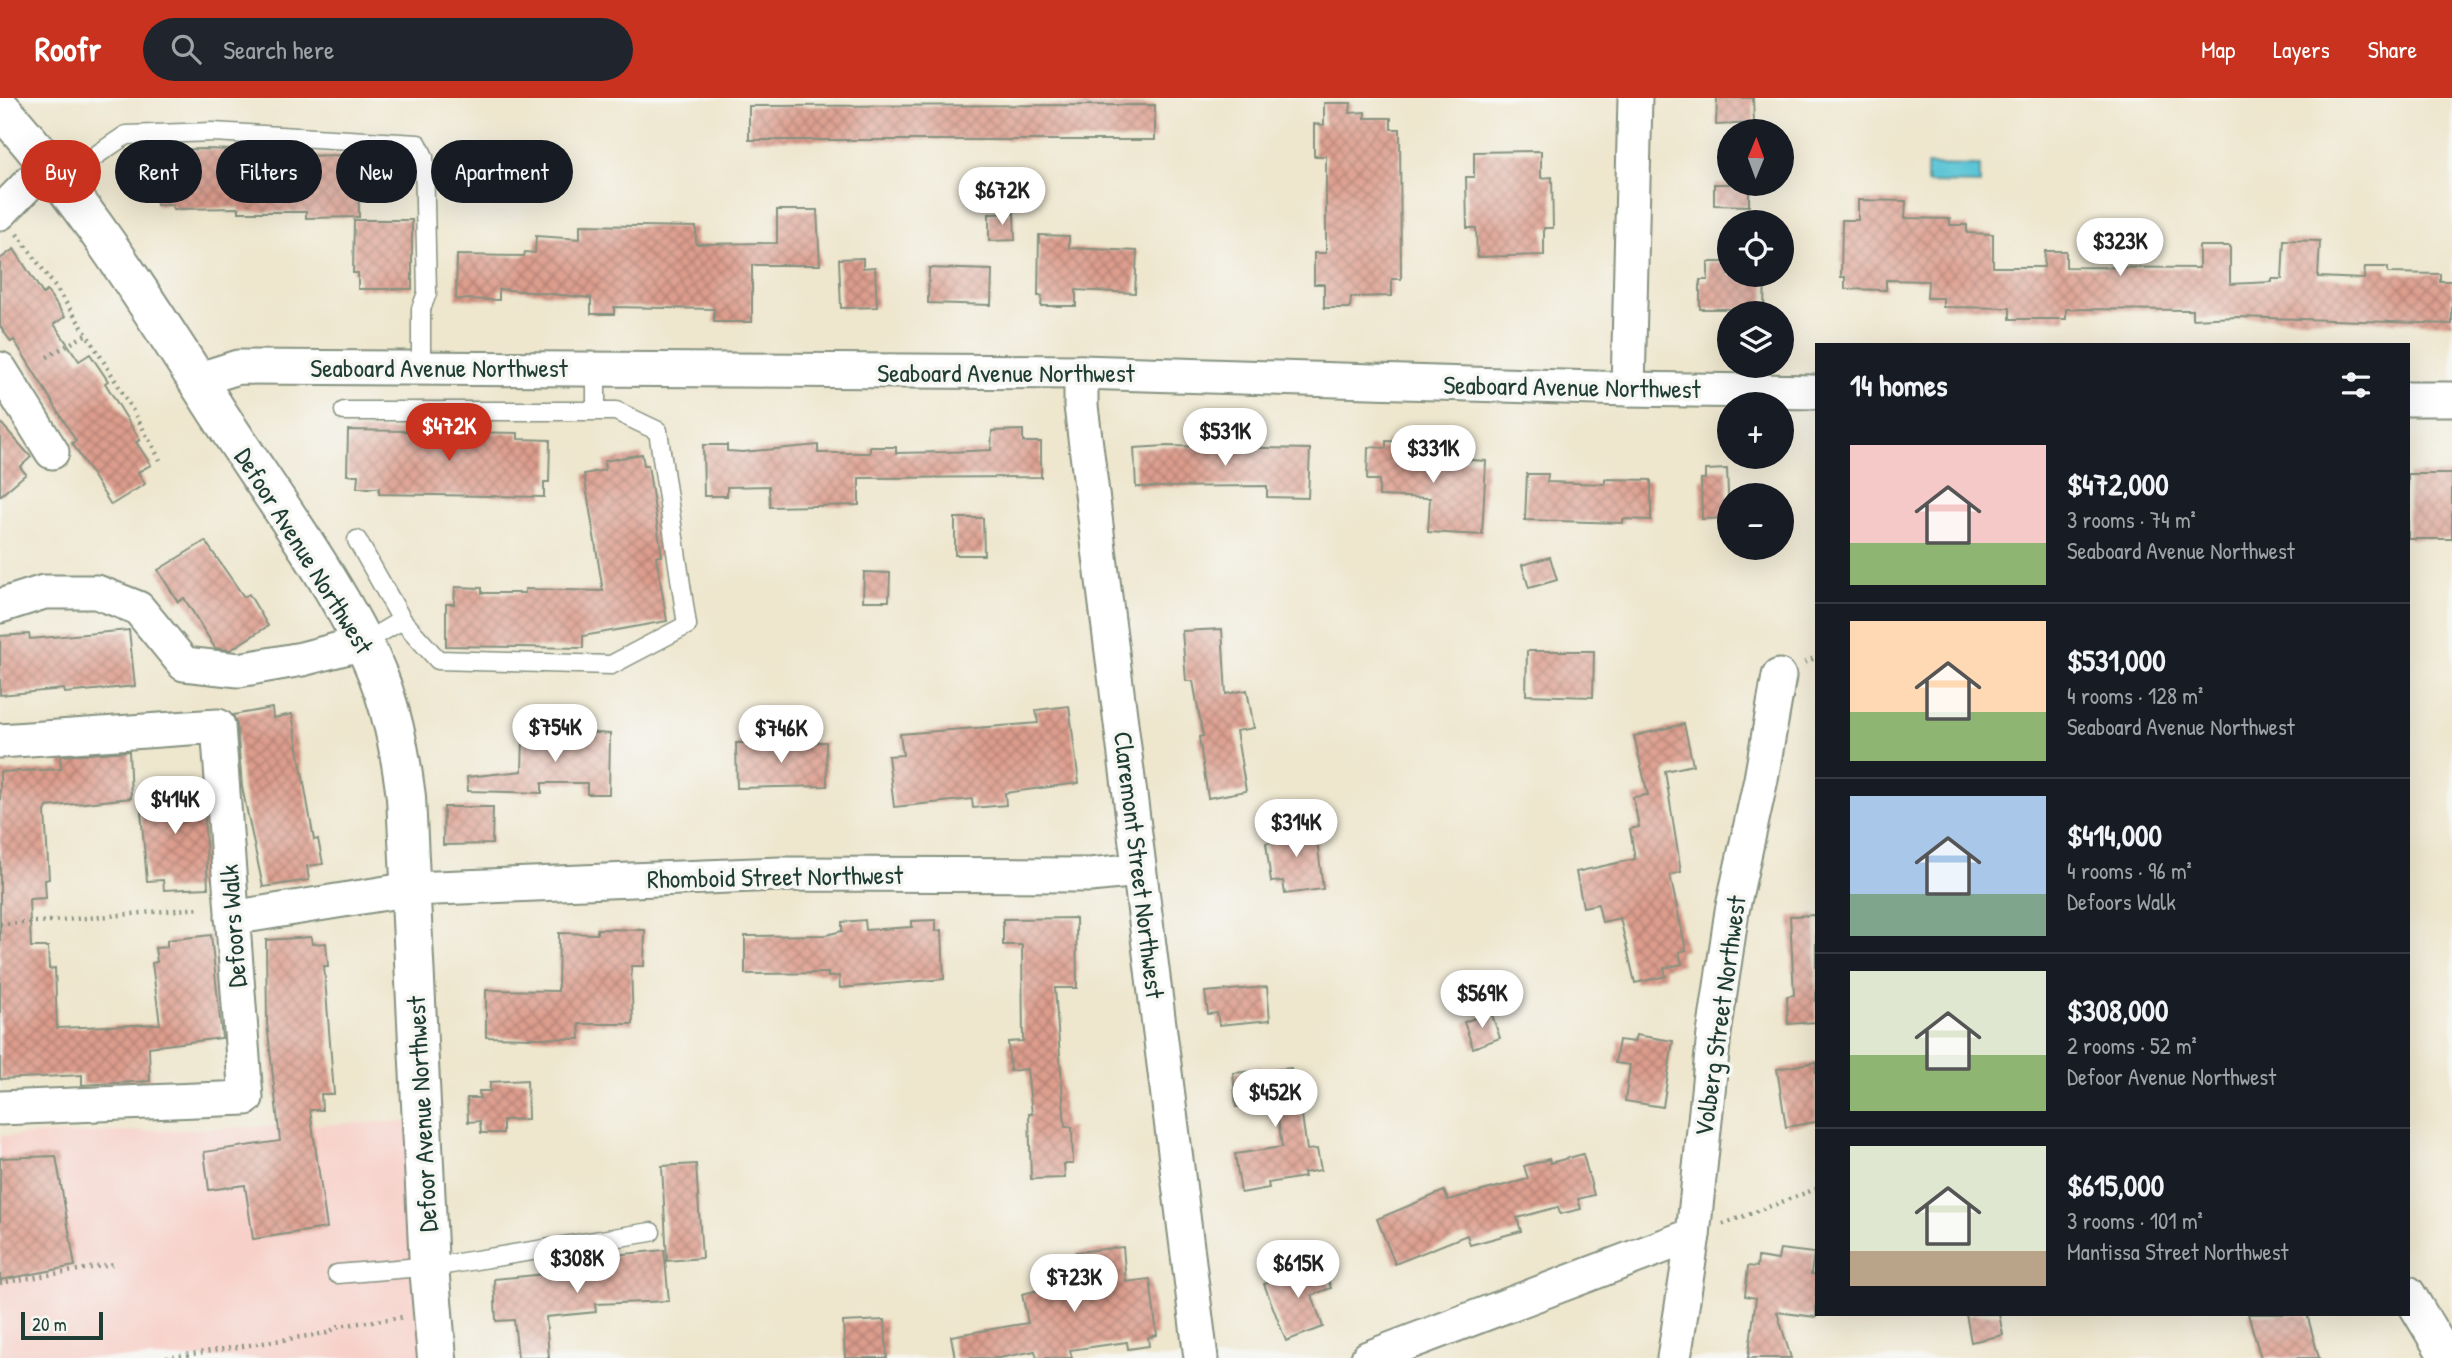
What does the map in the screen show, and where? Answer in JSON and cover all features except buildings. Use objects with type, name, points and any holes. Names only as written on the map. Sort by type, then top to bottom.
[{"type":"street","points":[[1628,389],[1635,98]]},
{"type":"street","name":"Defoor Avenue Northwest","points":[[0,108],[28,140]]},
{"type":"street","points":[[5,219],[22,203]]},
{"type":"street","name":"Defoor Avenue Northwest","points":[[79,203],[106,240],[343,605],[363,643],[389,707],[401,755],[411,889],[429,1267],[437,1358]]},
{"type":"street","name":"Seaboard Avenue Northwest","points":[[197,380],[238,366],[1081,372],[1628,389],[1815,392]]},
{"type":"street","name":"Claremont Street Northwest","points":[[1081,372],[1081,406],[1201,1358]]},
{"type":"street","points":[[5,388],[52,452]]},
{"type":"street","points":[[2410,399],[2452,399]]},
{"type":"street","points":[[0,606],[44,592],[97,592],[138,608],[184,664],[239,670],[302,659],[363,643]]},
{"type":"street","name":"Volberg Street Northwest","points":[[1674,1358],[1693,1235],[1714,1034],[1732,911],[1761,779],[1779,676]]},
{"type":"street","name":"Defoors Walk","points":[[0,741],[218,726],[246,1098],[0,1108]]},
{"type":"street","name":"Rhomboid Street Northwest","points":[[231,912],[411,889],[780,874],[1090,875],[1139,870]]},
{"type":"street","points":[[1368,1358],[1693,1235]]},
{"type":"street","points":[[2410,1296],[2447,1358]]},
{"type":"lane","points":[[101,148],[127,135],[213,132],[418,144],[424,157],[427,293],[421,309],[421,368]]},
{"type":"lane","points":[[596,369],[596,411]]},
{"type":"lane","points":[[344,411],[615,411],[658,431],[687,625],[611,665],[438,660],[402,620],[357,540]]},
{"type":"lane","points":[[363,643],[402,620]]},
{"type":"lane","points":[[337,1274],[429,1267],[651,1232]]},
{"type":"path","points":[[5,219],[52,281],[124,391],[160,460]]},
{"type":"path","points":[[47,357],[87,334]]},
{"type":"path","points":[[0,924],[78,921],[98,916],[231,912]]},
{"type":"path","points":[[1693,1235],[1815,1189]]},
{"type":"path","points":[[0,1283],[114,1264]]},
{"type":"path","points":[[166,1358],[327,1333],[339,1326],[407,1317]]},
{"type":"shaded area","points":[[419,1121],[437,1358],[0,1358],[0,1136]]},
{"type":"water","points":[[1927,165],[1980,166],[1980,184],[1927,183]]}]
